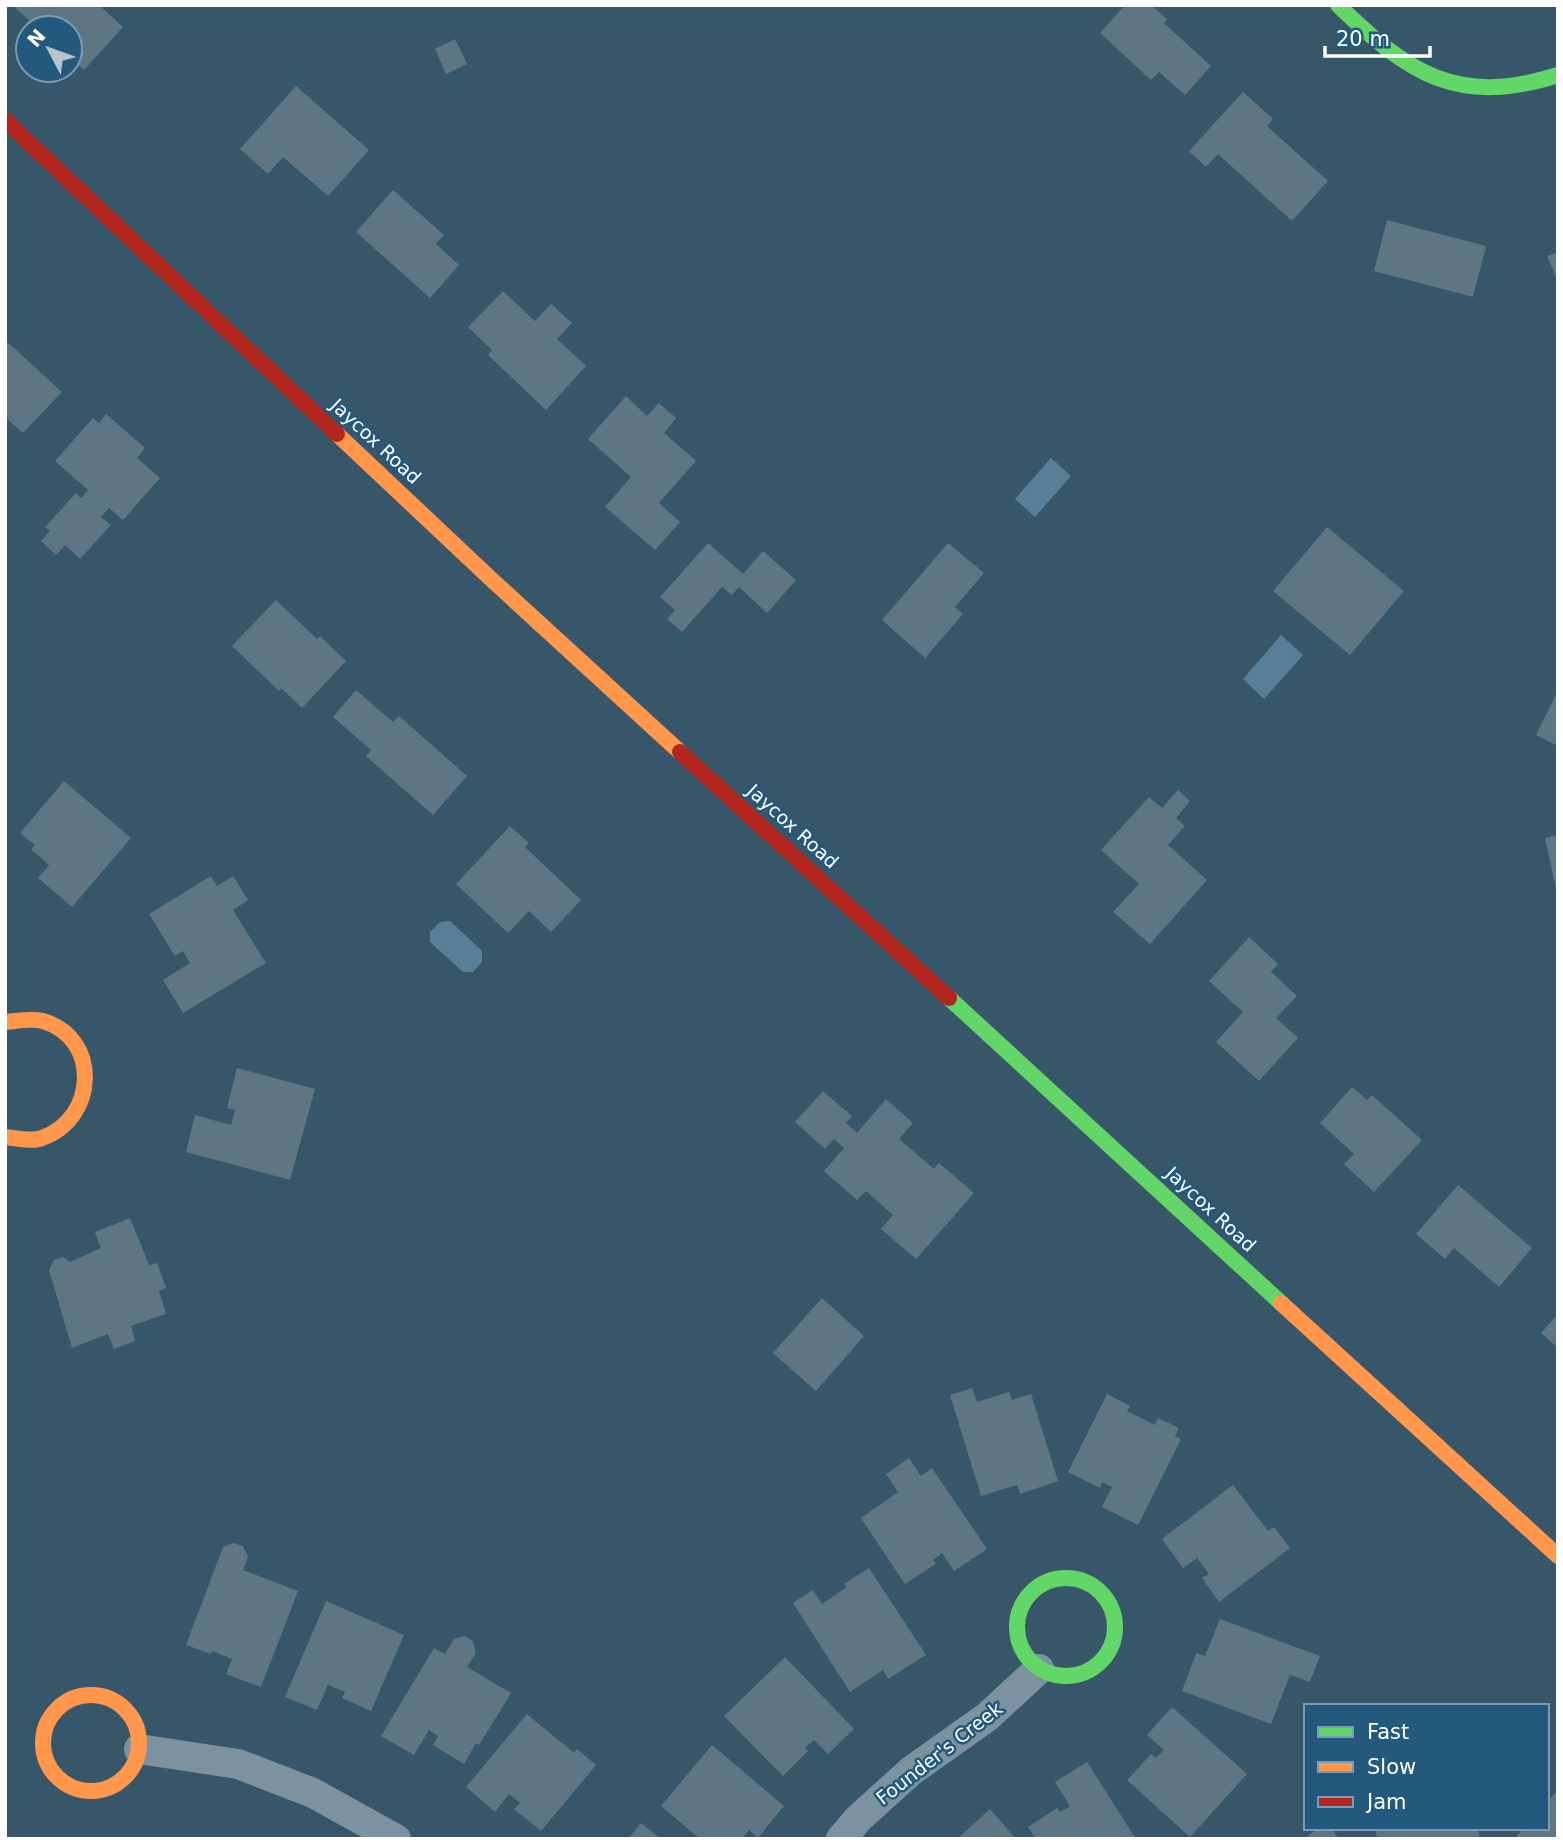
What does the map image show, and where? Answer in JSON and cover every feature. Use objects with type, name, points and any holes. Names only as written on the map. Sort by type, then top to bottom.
[{"type":"street","points":[[1338,5],[1380,44],[1416,70],[1458,85],[1502,89],[1531,85],[1558,75]]},
{"type":"street","name":"Jaycox Road","points":[[5,120],[491,579],[1558,1556]]},
{"type":"street","points":[[5,1022],[21,1018],[44,1020],[64,1031],[79,1048],[87,1069],[86,1092],[78,1113],[62,1129],[42,1139],[19,1141],[5,1137]]},
{"type":"street","points":[[1060,1578],[1077,1579],[1094,1586],[1106,1597],[1114,1612],[1116,1630],[1112,1646],[1095,1667],[1073,1677],[1056,1676],[1040,1669],[1027,1657],[1019,1642],[1017,1625],[1021,1608],[1030,1593],[1044,1583],[1060,1578]]},
{"type":"street","name":"Founder's Creek","points":[[841,1839],[858,1819],[911,1771],[988,1717],[1040,1669]]},
{"type":"street","points":[[98,1695],[116,1700],[130,1713],[138,1730],[139,1749],[133,1767],[121,1782],[103,1790],[84,1791],[66,1785],[52,1773],[44,1755],[43,1736],[49,1718],[61,1704],[79,1696],[98,1695]]},
{"type":"street","points":[[139,1749],[238,1764],[313,1793],[396,1839]]},
{"type":"water","points":[[1051,458],[1071,476],[1035,517],[1015,499]]},
{"type":"water","points":[[1281,635],[1303,655],[1264,699],[1243,679]]},
{"type":"water","points":[[450,921],[482,951],[482,962],[473,972],[463,972],[430,942],[430,932],[440,922]]},
{"type":"building","points":[[12,5],[99,5],[123,27],[84,70],[84,14],[22,14]]},
{"type":"building","points":[[1125,5],[1151,5],[1167,19],[1164,23],[1211,66],[1185,95],[1159,72],[1151,80],[1100,33]]},
{"type":"building","points":[[455,39],[467,64],[446,74],[435,49]]},
{"type":"building","points":[[296,86],[369,150],[328,196],[283,157],[268,174],[240,149]]},
{"type":"building","points":[[1243,92],[1273,119],[1267,126],[1328,181],[1292,221],[1218,154],[1206,167],[1189,151]]},
{"type":"building","points":[[393,190],[444,235],[436,244],[459,265],[430,298],[356,232]]},
{"type":"building","points":[[1387,220],[1486,246],[1473,297],[1374,271]]},
{"type":"building","points":[[1558,252],[1558,282],[1547,256]]},
{"type":"building","points":[[503,291],[535,321],[551,304],[572,323],[557,339],[586,366],[546,410],[488,355],[492,350],[468,327]]},
{"type":"building","points":[[5,340],[62,392],[23,433],[5,417]]},
{"type":"building","points":[[626,396],[647,416],[659,403],[676,418],[664,433],[696,461],[659,503],[680,522],[655,550],[605,507],[631,477],[588,439]]},
{"type":"building","points":[[106,414],[145,448],[137,458],[160,478],[123,520],[109,508],[101,517],[111,525],[80,559],[65,545],[56,555],[41,541],[50,531],[45,527],[76,493],[81,498],[88,490],[55,461],[93,418],[99,423]]},
{"type":"building","points":[[1327,527],[1404,591],[1350,655],[1273,591]]},
{"type":"building","points":[[708,543],[743,574],[763,551],[796,580],[767,613],[739,587],[732,595],[722,587],[682,632],[667,619],[675,610],[660,597]]},
{"type":"building","points":[[948,543],[984,573],[955,607],[963,614],[925,658],[882,620]]},
{"type":"building","points":[[276,600],[317,639],[320,636],[346,661],[302,708],[281,688],[279,691],[232,646]]},
{"type":"building","points":[[356,690],[393,722],[399,716],[467,776],[433,815],[366,756],[371,750],[333,717]]},
{"type":"building","points":[[1558,690],[1558,746],[1536,735]]},
{"type":"building","points":[[64,781],[131,838],[72,907],[38,878],[49,865],[31,849],[35,845],[20,833]]},
{"type":"building","points":[[1178,790],[1190,801],[1176,818],[1185,826],[1168,845],[1207,880],[1150,944],[1113,912],[1139,884],[1101,850],[1149,797],[1162,808]]},
{"type":"building","points":[[510,826],[529,843],[525,847],[581,900],[551,932],[529,911],[508,933],[456,884]]},
{"type":"building","points":[[1558,835],[1558,894],[1557,894],[1545,838]]},
{"type":"building","points":[[211,876],[217,886],[233,876],[248,900],[233,910],[266,963],[183,1013],[163,980],[190,963],[183,951],[175,956],[149,914]]},
{"type":"building","points":[[1249,937],[1278,964],[1271,972],[1297,996],[1276,1018],[1298,1038],[1259,1081],[1216,1042],[1243,1012],[1209,981]]},
{"type":"building","points":[[237,1068],[315,1089],[290,1180],[186,1152],[195,1115],[231,1125],[235,1110],[227,1108]]},
{"type":"building","points":[[1352,1087],[1367,1100],[1372,1095],[1422,1140],[1374,1192],[1344,1164],[1354,1154],[1320,1123]]},
{"type":"building","points":[[823,1091],[852,1116],[846,1123],[857,1133],[886,1099],[913,1123],[899,1139],[934,1169],[939,1163],[974,1193],[916,1259],[881,1229],[893,1215],[866,1191],[857,1200],[824,1171],[844,1148],[834,1139],[825,1149],[795,1122]]},
{"type":"building","points":[[1458,1185],[1532,1248],[1499,1287],[1454,1248],[1445,1259],[1416,1234]]},
{"type":"building","points":[[130,1218],[149,1265],[157,1263],[166,1288],[159,1291],[166,1314],[131,1326],[135,1341],[114,1349],[108,1334],[72,1348],[49,1270],[54,1260],[63,1257],[70,1262],[101,1248],[95,1232]]},
{"type":"building","points":[[822,1298],[864,1336],[816,1391],[773,1353]]},
{"type":"building","points":[[1558,1314],[1558,1348],[1541,1333]]},
{"type":"building","points":[[972,1388],[977,1402],[1009,1392],[1012,1400],[1031,1394],[1058,1481],[1020,1494],[1017,1485],[981,1496],[950,1395]]},
{"type":"building","points":[[1107,1394],[1130,1406],[1127,1411],[1155,1425],[1158,1418],[1179,1428],[1175,1436],[1181,1439],[1138,1525],[1102,1507],[1112,1487],[1102,1482],[1100,1488],[1068,1472]]},
{"type":"building","points":[[909,1458],[921,1476],[932,1468],[987,1549],[954,1571],[942,1553],[933,1560],[936,1564],[905,1584],[861,1518],[898,1492],[886,1474]]},
{"type":"building","points":[[1233,1485],[1268,1531],[1274,1527],[1290,1548],[1219,1602],[1202,1578],[1209,1574],[1197,1558],[1183,1568],[1162,1539]]},
{"type":"building","points":[[234,1543],[243,1546],[248,1557],[243,1570],[298,1591],[261,1687],[226,1674],[232,1659],[186,1645],[223,1547]]},
{"type":"building","points":[[869,1568],[926,1655],[888,1679],[883,1670],[850,1692],[793,1603],[813,1590],[822,1604],[847,1587],[844,1584]]},
{"type":"building","points":[[326,1601],[404,1635],[371,1711],[342,1698],[345,1692],[328,1685],[317,1710],[285,1697]]},
{"type":"building","points":[[1220,1619],[1320,1656],[1310,1682],[1290,1675],[1271,1724],[1182,1691],[1196,1653],[1205,1656]]},
{"type":"building","points":[[465,1636],[473,1641],[476,1653],[467,1667],[511,1693],[464,1764],[433,1745],[438,1736],[429,1730],[414,1755],[381,1736],[434,1648],[445,1654],[454,1639]]},
{"type":"building","points":[[785,1657],[854,1729],[828,1754],[814,1740],[805,1748],[808,1751],[783,1776],[724,1716]]},
{"type":"building","points":[[1172,1707],[1247,1774],[1190,1837],[1127,1780],[1151,1754],[1156,1758],[1164,1750],[1147,1735]]},
{"type":"building","points":[[527,1714],[574,1753],[577,1749],[596,1765],[541,1831],[514,1809],[520,1803],[509,1794],[495,1812],[466,1787]]},
{"type":"building","points":[[712,1745],[784,1806],[758,1838],[749,1830],[742,1839],[700,1839],[661,1806]]},
{"type":"building","points":[[1087,1762],[1136,1839],[1036,1839],[1028,1827],[1057,1808],[1060,1812],[1070,1806],[1055,1782]]},
{"type":"building","points":[[1558,1790],[1558,1839],[1514,1839],[1522,1830],[1549,1830],[1549,1800]]},
{"type":"building","points":[[990,1809],[1016,1839],[957,1839]]},
{"type":"building","points":[[641,1823],[661,1839],[628,1839]]},
{"type":"building","points":[[1315,1830],[1332,1830],[1339,1839],[1304,1839]]},
{"type":"building","points":[[1375,1830],[1478,1830],[1480,1839],[1377,1839]]},
{"type":"traffic: fast","points":[[1338,5],[1388,49],[1436,78],[1462,85],[1491,87],[1522,84],[1558,75]]},
{"type":"traffic: fast","points":[[949,998],[1281,1303]]},
{"type":"traffic: fast","points":[[1066,1578],[1085,1582],[1101,1592],[1111,1608],[1115,1627],[1111,1646],[1101,1662],[1085,1672],[1066,1676],[1047,1672],[1031,1662],[1021,1646],[1017,1627],[1021,1608],[1031,1592],[1047,1582],[1066,1578]]},
{"type":"traffic: slow","points":[[337,434],[680,752]]},
{"type":"traffic: slow","points":[[5,1022],[39,1020],[62,1030],[75,1044],[83,1060],[85,1079],[82,1097],[74,1114],[60,1128],[38,1139],[5,1137]]},
{"type":"traffic: slow","points":[[1281,1303],[1558,1556]]},
{"type":"traffic: slow","points":[[91,1695],[109,1699],[125,1709],[135,1725],[139,1743],[135,1761],[125,1777],[109,1787],[91,1791],[73,1787],[57,1777],[47,1761],[43,1743],[47,1725],[57,1709],[73,1699],[91,1695]]},
{"type":"traffic: jam","points":[[5,120],[337,434]]},
{"type":"traffic: jam","points":[[680,752],[949,998]]}]
